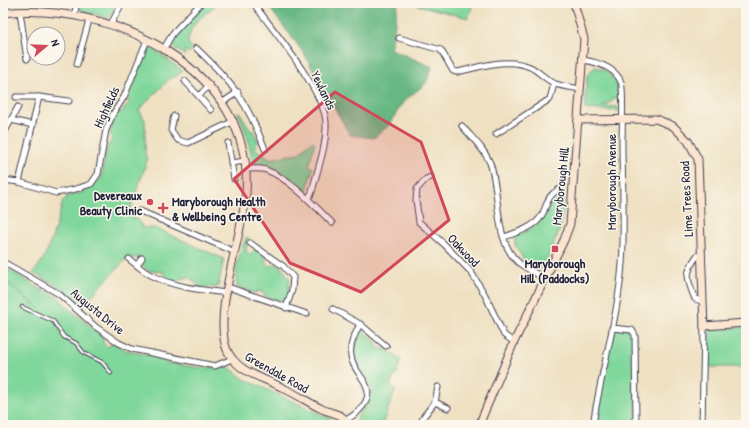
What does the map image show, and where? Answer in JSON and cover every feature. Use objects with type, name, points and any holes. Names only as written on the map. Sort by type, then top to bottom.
[{"type":"street","points":[[4,3],[4,13]]},
{"type":"street","points":[[74,16],[77,3]]},
{"type":"street","points":[[111,24],[122,3]]},
{"type":"street","points":[[163,50],[174,33],[201,3]]},
{"type":"street","name":"Yewlands","points":[[253,3],[298,62],[321,104],[326,122],[324,141],[312,192],[308,199]]},
{"type":"street","name":"Maryborough Hill","points":[[479,425],[514,342],[546,279],[570,224],[583,60],[583,30],[574,3]]},
{"type":"street","points":[[20,12],[26,52]]},
{"type":"street","name":"Greendale Road","points":[[4,13],[20,12],[74,16],[111,24],[147,40],[190,67],[224,102],[234,121],[241,140],[247,169],[245,204],[227,290],[223,329],[226,347],[232,359],[245,371],[285,388],[300,399],[324,410],[337,413],[347,422]]},
{"type":"street","points":[[77,64],[89,20]]},
{"type":"street","points":[[399,38],[441,50],[453,71],[457,72],[499,63],[515,63],[529,67],[541,73],[554,84],[580,89]]},
{"type":"street","name":"Highfields","points":[[19,182],[56,193],[91,184],[98,174],[106,130],[113,114],[124,97],[147,40]]},
{"type":"street","points":[[196,48],[220,71],[238,92],[254,120],[265,149]]},
{"type":"street","name":"Maryborough Avenue","points":[[583,60],[603,65],[614,73],[621,82],[622,264],[612,328],[597,397],[593,425]]},
{"type":"street","points":[[185,81],[211,110]]},
{"type":"street","points":[[496,134],[550,99],[554,84]]},
{"type":"street","points":[[198,96],[209,85]]},
{"type":"street","points":[[224,102],[238,92]]},
{"type":"street","points":[[16,97],[39,96],[69,101]]},
{"type":"street","points":[[3,180],[19,182],[39,96]]},
{"type":"street","points":[[3,135],[18,107]]},
{"type":"street","points":[[174,116],[171,130],[178,140],[188,143],[234,121]]},
{"type":"street","name":"Lime Trees Road","points":[[578,120],[656,119],[673,126],[688,141],[698,159],[704,327]]},
{"type":"street","points":[[11,120],[33,125]]},
{"type":"street","points":[[462,126],[484,152],[490,164],[504,237],[512,255],[518,262],[546,279]]},
{"type":"street","points":[[228,143],[234,179]]},
{"type":"street","points":[[231,163],[246,161]]},
{"type":"street","points":[[247,169],[264,169],[280,177],[308,199],[332,223]]},
{"type":"street","name":"Oakwood","points":[[432,177],[426,179],[417,189],[416,200],[419,222],[444,244],[471,272],[485,295],[504,335],[514,342]]},
{"type":"street","points":[[504,237],[530,226],[540,219],[550,194],[558,190]]},
{"type":"street","points":[[140,211],[235,252]]},
{"type":"street","points":[[250,243],[283,266],[292,277],[292,290],[286,308]]},
{"type":"street","name":"Lime Trees Road","points":[[701,255],[697,256],[692,263],[688,273],[688,282],[695,298],[702,301]]},
{"type":"street","points":[[137,265],[142,258]]},
{"type":"street","points":[[128,259],[148,274],[164,281],[195,289],[227,290],[307,314]]},
{"type":"street","name":"Augusta Drive","points":[[3,262],[59,294],[101,331],[119,343],[132,349],[215,366],[232,359]]},
{"type":"street","points":[[333,309],[360,324],[386,346]]},
{"type":"street","points":[[702,425],[704,327],[746,323]]},
{"type":"street","points":[[347,422],[364,406],[368,392],[367,385],[355,368],[351,357],[354,337],[360,324]]},
{"type":"street","points":[[612,328],[632,330],[635,335],[636,425]]},
{"type":"street","points":[[420,425],[424,416],[435,402],[438,387]]},
{"type":"street","points":[[435,402],[448,408]]},
{"type":"lane","points":[[22,307],[53,322],[64,337],[76,343],[84,354],[102,362],[111,373]]},
{"type":"highlighted area","points":[[335,92],[421,142],[449,220],[361,292],[290,263],[234,179]]},
{"type":"green space","points":[[81,3],[117,3],[109,18],[80,10]]},
{"type":"green space","points":[[204,3],[219,3],[194,25],[189,36],[188,43],[192,48],[189,53],[184,50],[185,56],[170,44]]},
{"type":"green space","points":[[266,3],[398,3],[391,49],[432,67],[426,83],[403,102],[389,125],[374,138],[350,135],[303,52]]},
{"type":"green space","points":[[410,3],[466,3],[472,7],[468,18]]},
{"type":"green space","points":[[152,48],[183,71],[175,77],[171,77],[139,110],[145,120],[145,156],[148,158],[128,216],[138,220],[143,228],[155,228],[224,259],[218,287],[200,287],[189,277],[180,279],[177,282],[165,279],[164,272],[149,271],[140,264],[140,257],[126,259],[82,306],[63,289],[33,273],[44,257],[48,248],[63,201],[65,201],[66,197],[86,191],[101,179],[107,148],[112,139],[110,133],[117,112],[122,112],[129,103],[128,99],[145,50]]},
{"type":"green space","points":[[595,67],[605,70],[617,83],[618,99],[612,98],[613,101],[602,106],[618,107],[618,111],[585,109],[587,75]]},
{"type":"green space","points":[[239,111],[251,131],[253,131],[258,142],[254,148],[271,159],[299,153],[311,142],[315,142],[309,166],[313,168],[307,190],[303,192],[293,184],[295,181],[282,174],[253,164],[248,138],[238,113]]},
{"type":"green space","points":[[565,191],[561,227],[542,269],[524,260],[515,245],[515,237],[537,225],[546,215],[553,197]]},
{"type":"green space","points":[[246,238],[248,238],[246,252],[249,254],[256,250],[264,255],[266,263],[270,266],[276,264],[281,267],[290,279],[288,296],[285,302],[264,296],[264,293],[258,291],[255,293],[237,287],[236,274],[238,262]]},
{"type":"green space","points":[[5,267],[37,287],[59,298],[68,308],[103,337],[103,343],[107,347],[112,344],[113,341],[125,350],[161,358],[167,364],[200,368],[228,366],[244,379],[329,418],[338,425],[3,425],[3,280],[40,309],[3,279],[3,270]]},
{"type":"green space","points":[[746,327],[746,367],[709,367],[709,329]]},
{"type":"green space","points":[[612,328],[632,330],[635,335],[636,425],[593,425]]},
{"type":"green space","points":[[363,330],[376,342],[377,348],[385,349],[401,360],[397,372],[390,384],[395,391],[382,425],[356,425],[359,415],[368,401],[371,391],[369,381],[353,358],[359,335]]},
{"type":"place","name":"Devereaux Beauty Clinic","points":[[150,202]]},
{"type":"place","name":"Maryborough Health & Wellbeing Centre","points":[[163,208]]},
{"type":"place","name":"Maryborough Hill (Paddocks)","points":[[555,249]]}]
